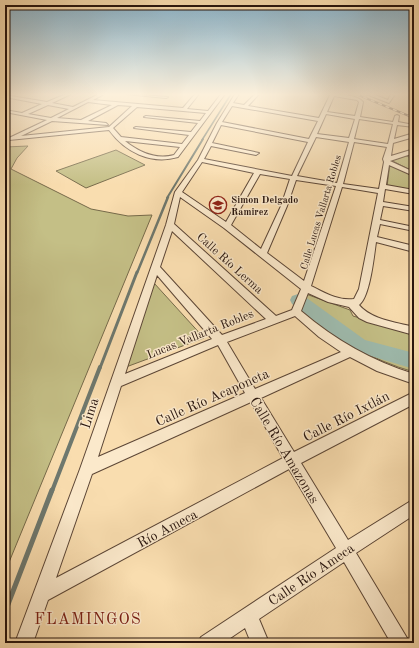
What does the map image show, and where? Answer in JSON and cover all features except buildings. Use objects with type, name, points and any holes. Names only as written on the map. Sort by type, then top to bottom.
[{"type":"street","points":[[5,142],[40,124]]},
{"type":"street","points":[[63,134],[78,124]]},
{"type":"street","points":[[99,124],[112,126],[121,139],[140,154],[160,159],[176,156],[199,124]]},
{"type":"street","points":[[218,124],[201,160],[178,192],[227,226],[306,288],[331,300],[351,303],[357,302],[364,292],[365,277],[374,239],[386,160],[395,124]]},
{"type":"street","points":[[227,124],[314,138],[390,144],[414,135]]},
{"type":"street","points":[[263,253],[294,177],[319,124]]},
{"type":"street","name":"Calle Lucas Vallarta Robles","points":[[296,312],[306,288],[340,184],[356,124]]},
{"type":"street","points":[[11,139],[63,134],[112,126]]},
{"type":"street","points":[[136,128],[192,134]]},
{"type":"street","points":[[121,139],[183,146]]},
{"type":"street","points":[[210,144],[256,153]]},
{"type":"street","points":[[386,160],[414,151]]},
{"type":"street","points":[[201,160],[258,172],[340,184],[414,192]]},
{"type":"street","points":[[386,160],[413,172]]},
{"type":"street","points":[[227,226],[258,172]]},
{"type":"street","name":"Lima","points":[[24,643],[87,469],[170,225],[178,192]]},
{"type":"street","points":[[380,203],[414,209]]},
{"type":"street","points":[[377,221],[414,229]]},
{"type":"street","name":"Calle Río Lerma","points":[[170,225],[273,319]]},
{"type":"street","points":[[374,239],[414,249]]},
{"type":"street","name":"Calle Río Amazonas","points":[[155,267],[220,340],[401,643]]},
{"type":"street","points":[[351,303],[362,315],[370,319],[414,331]]},
{"type":"street","points":[[296,312],[316,330],[349,353],[397,374],[414,379]]},
{"type":"street","name":"Lucas Vallarta Robles","points":[[115,383],[273,319],[296,312]]},
{"type":"street","name":"Calle Río Acaponeta","points":[[87,469],[349,353]]},
{"type":"street","name":"Calle Río Ixtlán","points":[[292,460],[414,398]]},
{"type":"street","name":"Río Ameca","points":[[41,595],[292,460]]},
{"type":"street","name":"Calle Río Ameca","points":[[207,643],[414,506]]},
{"type":"street","points":[[249,616],[260,643]]},
{"type":"shaded area","points":[[28,146],[17,158],[11,169],[91,209],[128,216],[152,215],[5,572],[5,147]]},
{"type":"shaded area","points":[[116,150],[145,165],[86,188],[56,171]]},
{"type":"shaded area","points":[[404,155],[414,159],[414,168],[410,170],[389,159]]},
{"type":"shaded area","points":[[390,164],[414,177],[414,191],[387,186]]},
{"type":"shaded area","points":[[154,283],[204,338],[126,367]]},
{"type":"shaded area","points":[[306,294],[350,310],[353,316],[414,334],[414,372],[383,361],[354,347],[298,313]]},
{"type":"waterway","points":[[202,140],[212,124]]},
{"type":"waterway","points":[[167,198],[203,139]]},
{"type":"waterway","points":[[137,273],[168,197]]},
{"type":"waterway","points":[[100,368],[137,272]]},
{"type":"waterway","points":[[298,300],[360,346],[414,361]]},
{"type":"waterway","points":[[52,491],[100,367]]},
{"type":"waterway","points":[[5,612],[52,490]]},
{"type":"place","name":"Simon Delgado Ramirez","points":[[218,205]]},
{"type":"district","name":"FLAMINGOS","points":[[88,618]]}]
